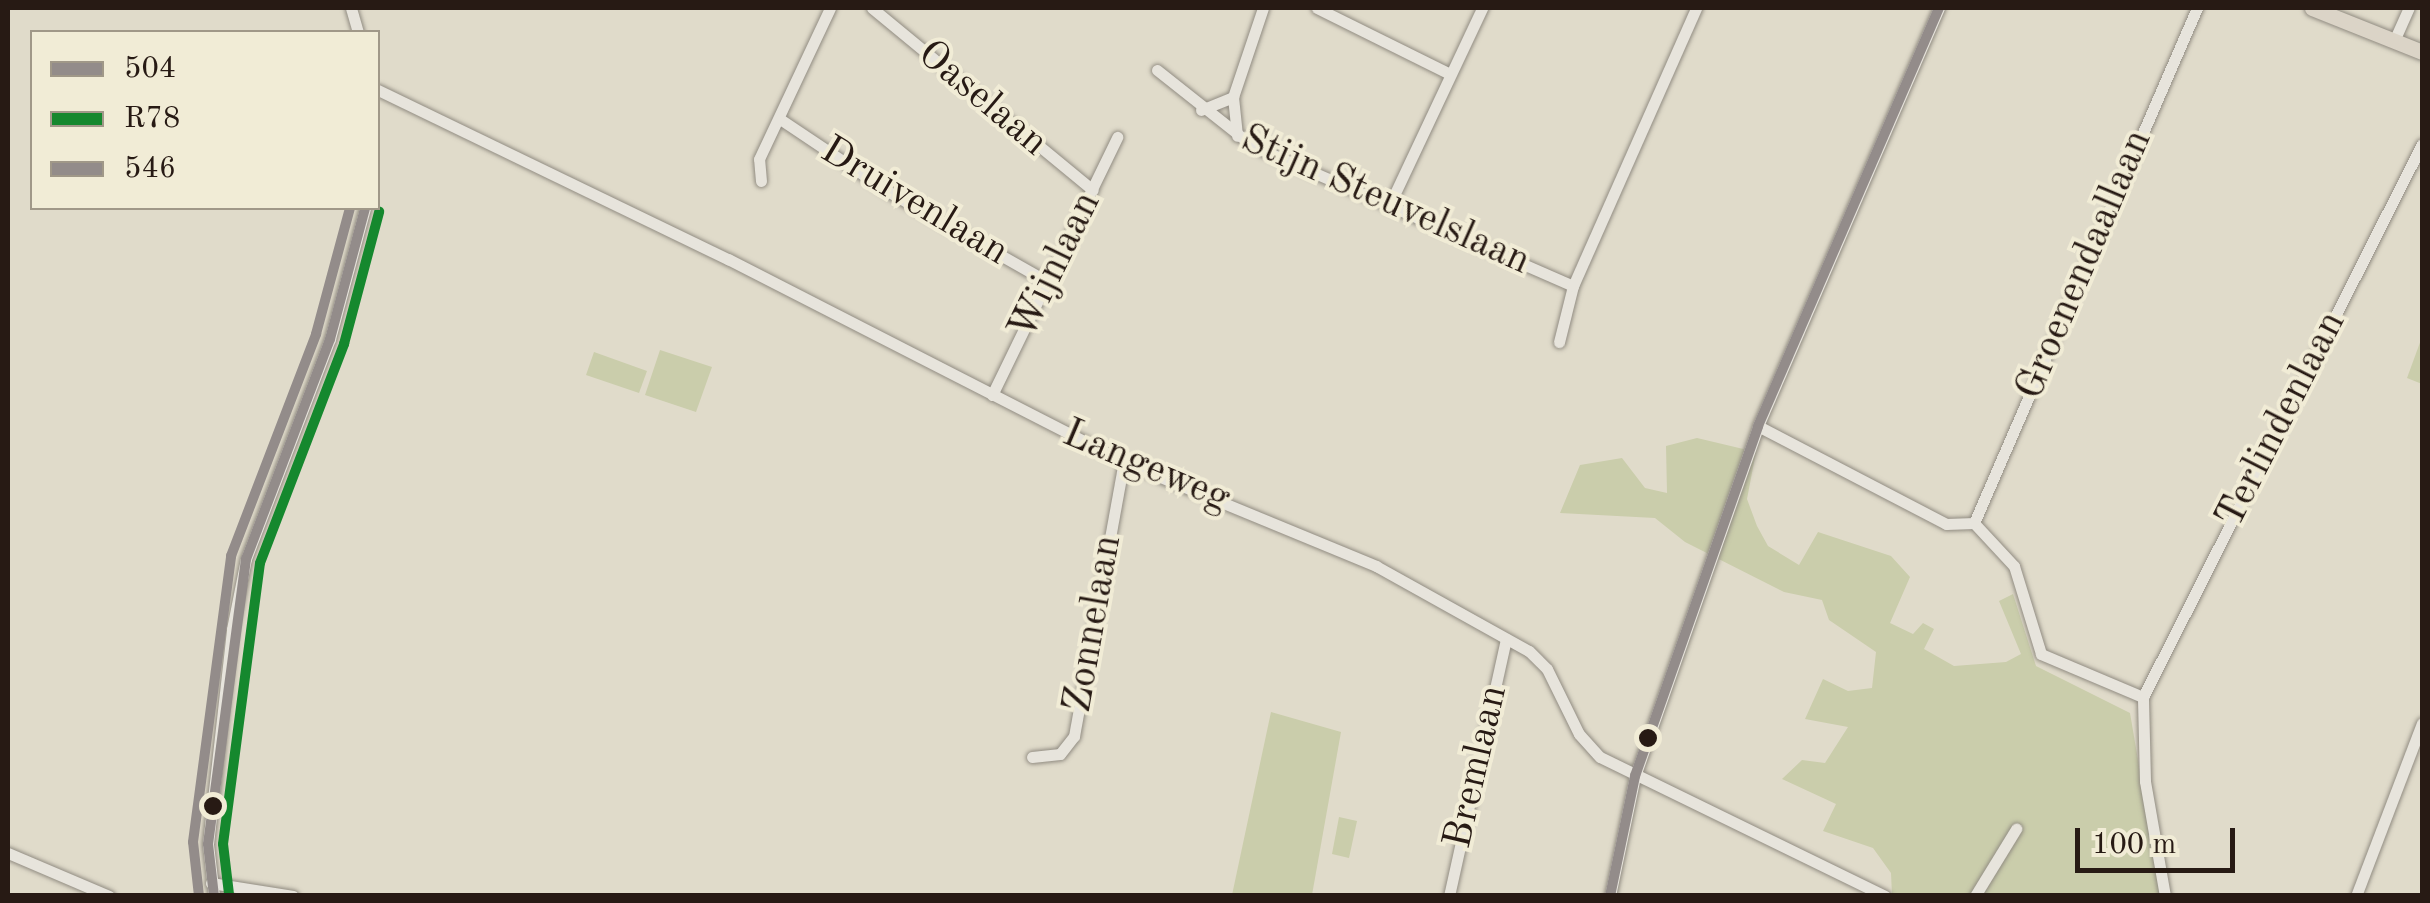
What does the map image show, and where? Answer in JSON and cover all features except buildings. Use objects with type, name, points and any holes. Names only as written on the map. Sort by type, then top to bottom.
[{"type":"main road","points":[[2312,8],[2422,52]]},
{"type":"street","points":[[761,181],[759,159],[830,8]]},
{"type":"street","name":"Oaselaan","points":[[872,8],[1092,190]]},
{"type":"street","points":[[1237,136],[1233,98],[1263,8]]},
{"type":"street","points":[[1318,8],[1450,74]]},
{"type":"street","points":[[1390,206],[1482,8]]},
{"type":"street","points":[[1559,342],[1573,286],[1696,8]]},
{"type":"street","points":[[1610,896],[1635,776],[1758,426],[1938,8]]},
{"type":"street","name":"Groenendaallaan","points":[[1974,523],[2196,8]]},
{"type":"street","points":[[2394,41],[2409,8]]},
{"type":"street","name":"Stijn Steuvelslaan","points":[[1157,70],[1237,136],[1573,286]]},
{"type":"street","name":"Langeweg","points":[[380,91],[1124,462],[1376,566],[1506,640],[1548,669],[1590,748],[1635,776],[1885,896]]},
{"type":"street","points":[[1201,110],[1233,98]]},
{"type":"street","name":"Druivenlaan","points":[[780,119],[889,192],[1050,283]]},
{"type":"street","name":"Wijnlaan","points":[[992,395],[1118,137]]},
{"type":"street","name":"Terlindenlaan","points":[[2143,697],[2422,144]]},
{"type":"street","points":[[292,896],[212,889],[208,844],[246,560],[330,339],[364,210]]},
{"type":"street","points":[[1758,426],[1946,524],[1974,523],[2014,566],[2040,654],[2143,697],[2145,781],[2166,896]]},
{"type":"street","name":"Zonnelaan","points":[[1032,757],[1060,754],[1074,736],[1124,462]]},
{"type":"street","name":"Bremlaan","points":[[1449,896],[1506,640]]},
{"type":"street","points":[[2356,896],[2422,723]]},
{"type":"street","points":[[1976,896],[2016,829]]},
{"type":"street","points":[[8,853],[109,896]]},
{"type":"green space","points":[[2422,337],[2422,384],[2407,378]]},
{"type":"green space","points":[[660,350],[712,367],[696,412],[645,395]]},
{"type":"green space","points":[[594,352],[647,371],[639,393],[586,375]]},
{"type":"green space","points":[[1697,438],[1756,452],[1747,499],[1757,526],[1768,546],[1799,565],[1818,532],[1891,556],[1910,577],[1890,623],[1913,634],[1923,623],[1934,629],[1924,649],[1954,666],[2006,662],[2021,654],[1999,601],[2013,594],[2036,666],[2130,713],[2161,895],[1892,895],[1891,873],[1873,848],[1823,831],[1836,804],[1782,779],[1802,760],[1825,763],[1848,727],[1805,719],[1823,679],[1848,691],[1872,688],[1876,652],[1829,620],[1822,600],[1784,592],[1685,542],[1655,518],[1560,513],[1580,465],[1622,458],[1645,488],[1667,493],[1666,446]]},
{"type":"green space","points":[[1271,712],[1341,732],[1312,895],[1232,895]]},
{"type":"green space","points":[[1339,817],[1357,821],[1349,858],[1332,854]]},
{"type":"transit line","name":"504","points":[[1610,896],[1635,776],[1758,426],[1939,8]]},
{"type":"transit line","name":"546","points":[[199,896],[193,842],[231,556],[316,334],[349,210]]},
{"type":"transit line","name":"504","points":[[214,896],[208,844],[246,559],[330,339],[364,210]]},
{"type":"transit line","name":"R78","points":[[229,894],[223,844],[260,563],[344,344],[379,212]]}]
